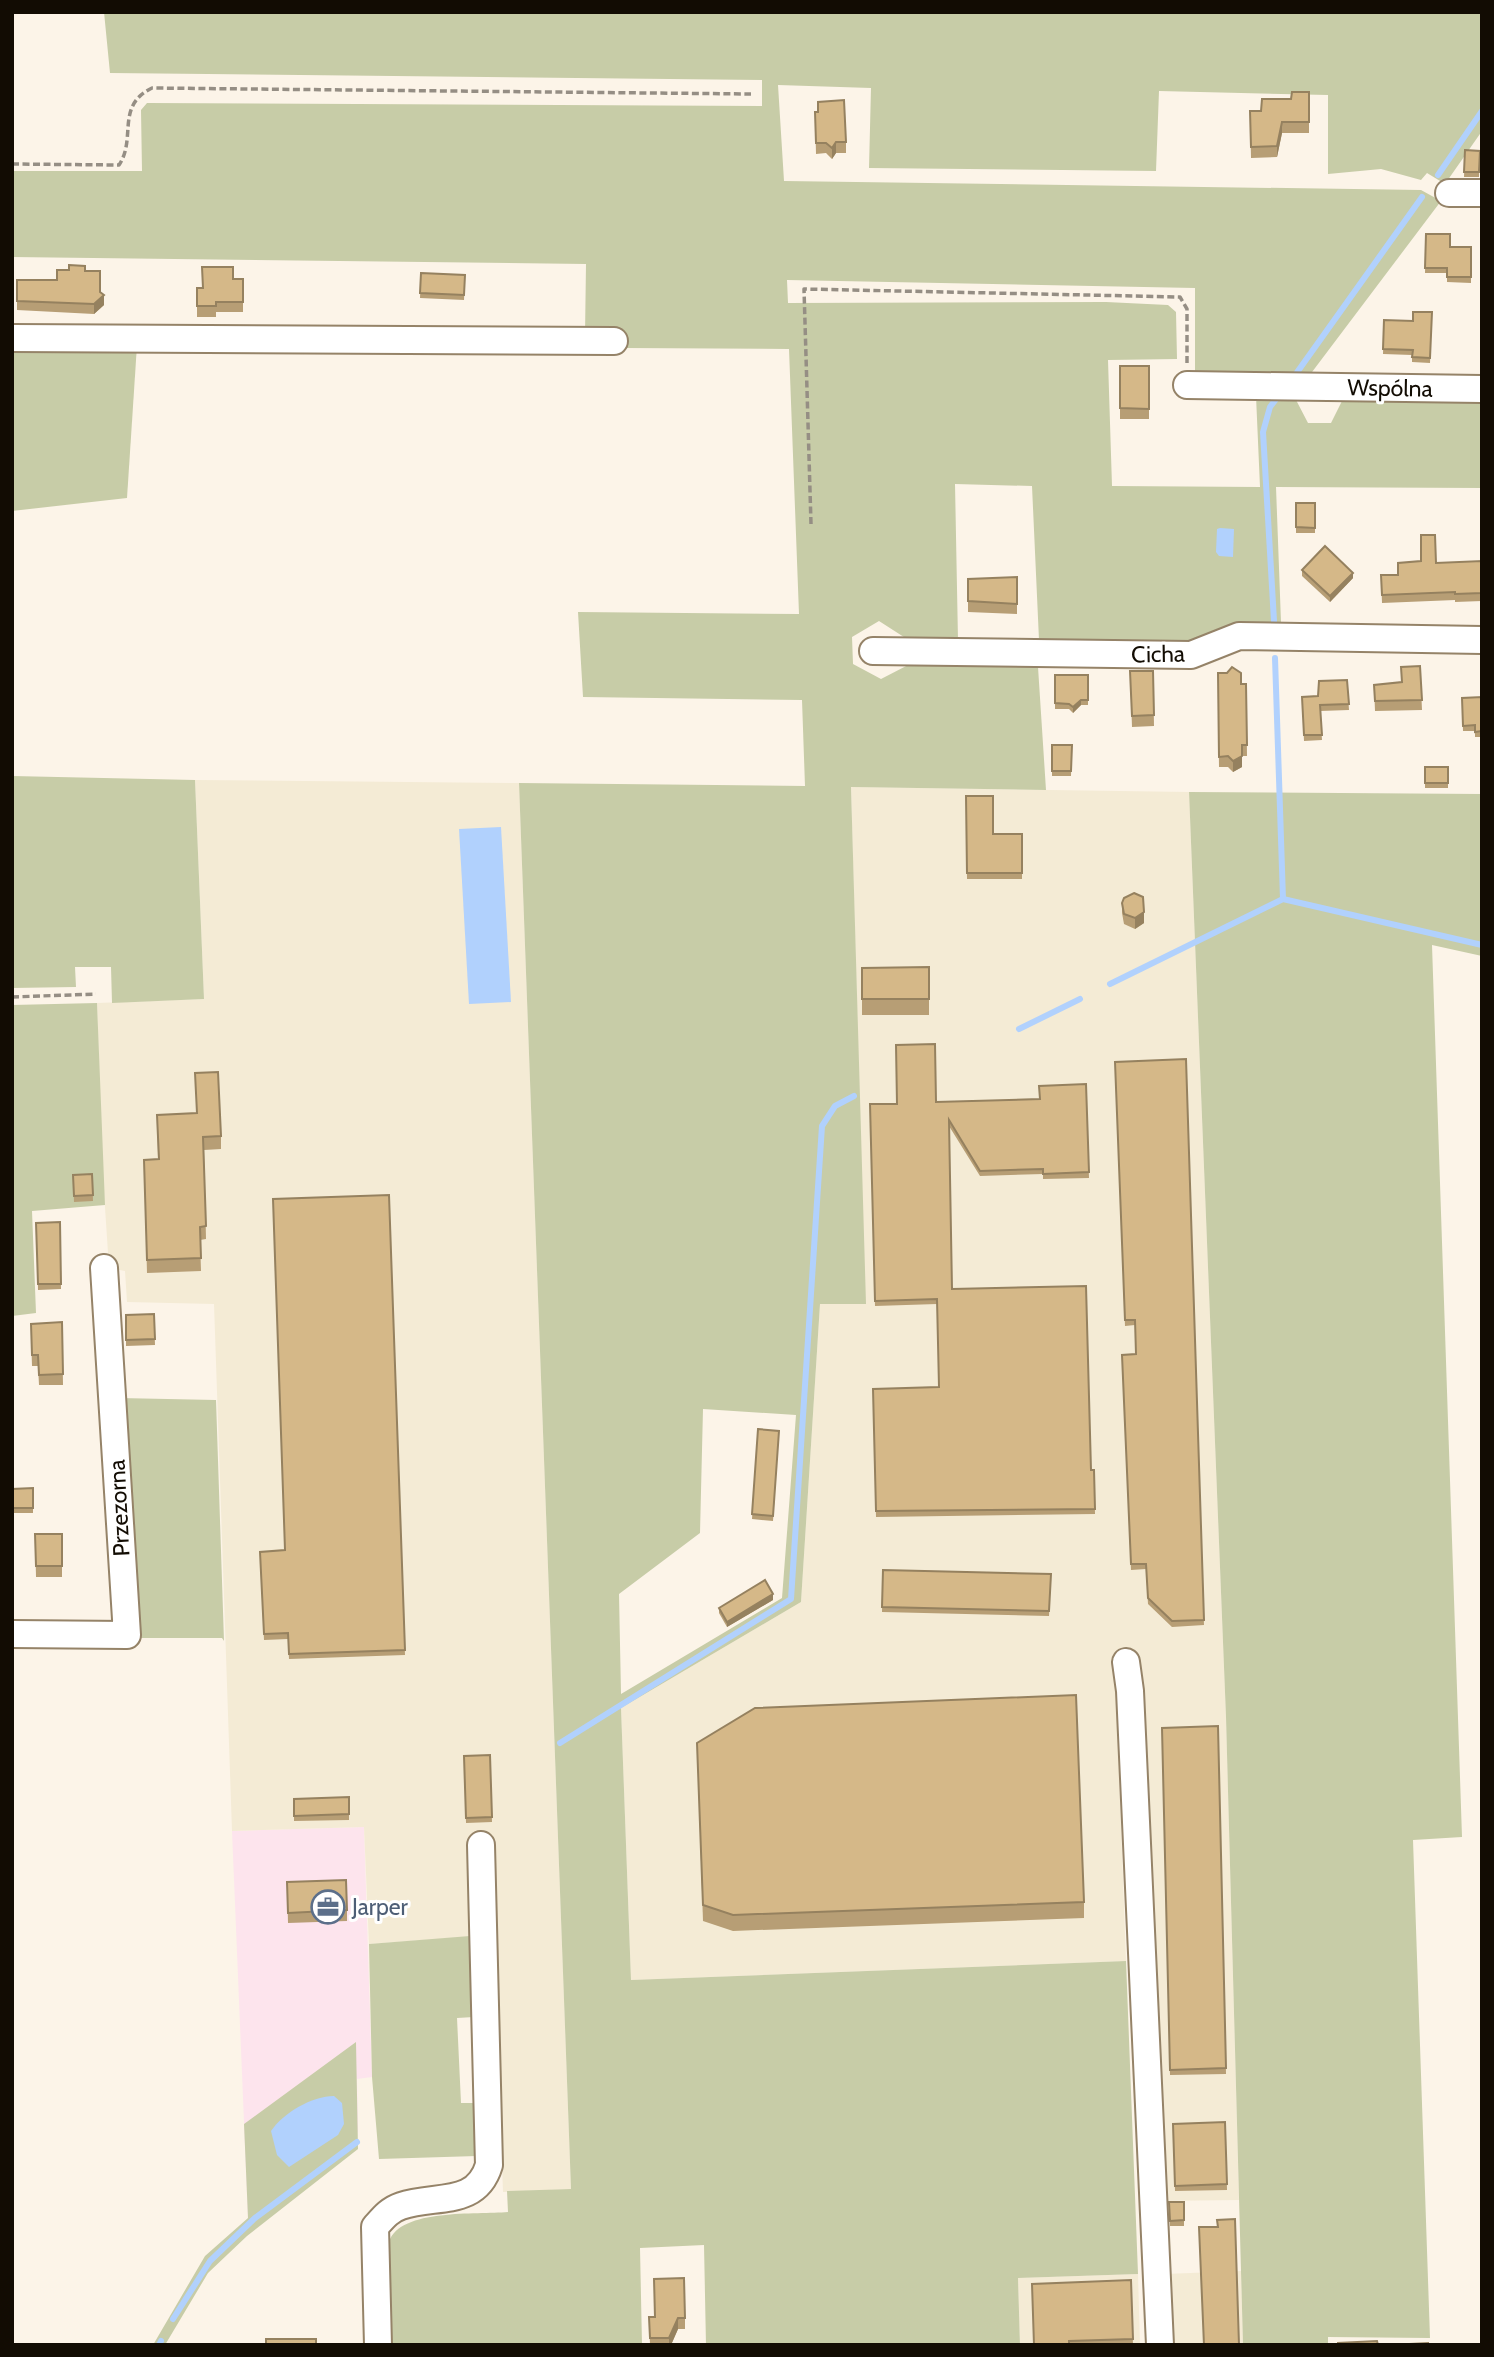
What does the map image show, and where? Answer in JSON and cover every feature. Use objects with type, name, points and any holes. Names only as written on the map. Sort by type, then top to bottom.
[{"type":"street","points":[[1449,193],[1482,193]]},
{"type":"street","points":[[12,338],[614,341]]},
{"type":"street","name":"Wspólna","points":[[1187,385],[1482,389]]},
{"type":"street","name":"Cicha","points":[[873,651],[1191,655],[1239,636],[1482,640]]},
{"type":"street","name":"Przezorna","points":[[12,1634],[127,1635],[104,1268]]},
{"type":"street","points":[[1126,1662],[1130,1690],[1160,2345]]},
{"type":"street","points":[[378,2345],[375,2227],[388,2212],[402,2206],[473,2192],[486,2177],[489,2165],[481,1845]]},
{"type":"path","points":[[12,164],[119,165],[125,155],[129,111],[139,94],[152,88],[751,94]]},
{"type":"path","points":[[811,524],[804,289],[1180,297],[1187,309],[1187,385]]},
{"type":"path","points":[[12,997],[96,994]]},
{"type":"shaded area","points":[[195,780],[519,783],[571,2189],[503,2192],[494,1935],[369,1944],[364,1827],[232,1831],[214,1304],[127,1302],[125,1271],[109,1268],[102,1162],[97,1003],[204,999]]},
{"type":"shaded area","points":[[851,787],[1189,792],[1226,1717],[1239,2200],[1163,2201],[1115,1662],[1126,1961],[631,1980],[621,1708],[801,1602],[820,1304],[865,1304]]},
{"type":"shaded area","points":[[364,1827],[372,2077],[357,2079],[358,2132],[248,2219],[232,1831]]},
{"type":"shaded area","points":[[1241,2271],[1243,2345],[1168,2345],[1165,2274]]},
{"type":"shaded area","points":[[1138,2274],[1140,2345],[1020,2345],[1018,2278]]},
{"type":"green space","points":[[104,12],[1482,12],[1482,131],[1445,184],[1427,173],[1421,180],[1381,169],[1328,174],[1328,95],[1159,91],[1156,171],[869,168],[871,88],[778,85],[784,181],[1421,190],[1441,201],[1306,380],[1195,377],[1195,288],[787,280],[788,303],[1106,302],[1168,305],[1176,312],[1177,359],[1108,360],[1112,486],[1260,487],[1256,396],[1295,398],[1308,423],[1331,423],[1344,397],[1482,398],[1482,488],[1276,487],[1281,622],[1245,623],[1195,641],[1039,640],[1032,486],[955,484],[958,640],[907,639],[879,621],[852,637],[853,664],[881,679],[912,663],[1038,667],[1046,790],[851,787],[866,1304],[820,1304],[801,1602],[621,1708],[631,1980],[1126,1961],[1138,2274],[1018,2278],[1020,2345],[706,2345],[704,2245],[640,2248],[642,2345],[390,2345],[388,2250],[389,2242],[396,2231],[423,2218],[508,2212],[507,2191],[571,2189],[519,783],[805,786],[802,700],[583,697],[578,612],[799,614],[789,349],[624,348],[585,335],[586,264],[12,257],[12,171],[142,171],[141,110],[147,103],[762,106],[762,80],[110,73]],"holes":[[[703,1409],[796,1415],[782,1598],[621,1694],[619,1594],[700,1533]]]},
{"type":"green space","points":[[12,344],[137,345],[127,498],[12,511]]},
{"type":"green space","points":[[12,776],[195,780],[204,999],[112,1003],[111,967],[75,967],[76,987],[12,988]]},
{"type":"green space","points":[[1189,792],[1482,794],[1482,956],[1432,945],[1462,1837],[1413,1840],[1430,2338],[1328,2337],[1328,2345],[1243,2345],[1226,1717]]},
{"type":"green space","points":[[97,1003],[105,1205],[32,1211],[36,1313],[12,1316],[12,1005]]},
{"type":"green space","points":[[119,1398],[216,1400],[224,1641],[222,1638],[137,1638]]},
{"type":"green space","points":[[470,1936],[474,2017],[457,2018],[461,2103],[478,2103],[477,2156],[379,2159],[372,2077],[369,1944]]},
{"type":"green space","points":[[356,2042],[358,2149],[247,2236],[208,2273],[165,2345],[153,2345],[205,2256],[248,2218],[244,2124]]},
{"type":"water","points":[[1217,529],[1234,529],[1233,557],[1219,556],[1216,552]]},
{"type":"water","points":[[501,827],[511,1002],[469,1004],[459,829]]},
{"type":"water","points":[[334,2096],[342,2103],[344,2124],[338,2135],[289,2167],[277,2155],[271,2131],[299,2107],[317,2099]]},
{"type":"building","points":[[1292,92],[1309,92],[1309,122],[1282,122],[1277,146],[1251,147],[1250,111],[1261,111],[1262,99],[1291,99]]},
{"type":"building","points":[[844,100],[846,142],[836,142],[832,148],[826,143],[816,143],[815,112],[818,112],[818,102]]},
{"type":"building","points":[[1465,150],[1480,151],[1479,172],[1464,172]]},
{"type":"building","points":[[1426,234],[1450,234],[1450,247],[1471,247],[1471,277],[1447,277],[1447,268],[1425,268]]},
{"type":"building","points":[[69,265],[85,266],[85,271],[100,271],[100,292],[104,295],[94,304],[17,301],[17,280],[57,280],[57,270],[69,270]]},
{"type":"building","points":[[202,267],[233,267],[233,279],[243,279],[243,302],[216,302],[216,306],[197,306],[197,288],[203,288]]},
{"type":"building","points":[[421,273],[465,275],[464,295],[420,293]]},
{"type":"building","points":[[1413,312],[1432,312],[1430,358],[1412,357],[1413,350],[1383,349],[1384,320],[1413,321]]},
{"type":"building","points":[[1120,366],[1149,366],[1149,409],[1120,408]]},
{"type":"building","points":[[1296,503],[1315,503],[1315,528],[1296,527]]},
{"type":"building","points":[[1421,535],[1435,535],[1436,563],[1482,561],[1482,593],[1382,595],[1381,575],[1398,575],[1398,563],[1421,561]]},
{"type":"building","points":[[1325,546],[1353,573],[1330,596],[1302,570]]},
{"type":"building","points":[[1017,577],[1017,604],[968,601],[968,579]]},
{"type":"building","points":[[1420,666],[1422,700],[1375,701],[1374,685],[1402,682],[1401,667]]},
{"type":"building","points":[[1232,667],[1241,673],[1241,684],[1246,684],[1247,745],[1242,745],[1242,756],[1233,761],[1228,756],[1219,757],[1218,673],[1227,673]]},
{"type":"building","points":[[1130,671],[1153,671],[1154,715],[1132,716]]},
{"type":"building","points":[[1055,675],[1088,675],[1088,700],[1081,700],[1073,707],[1055,703]]},
{"type":"building","points":[[1347,680],[1349,704],[1320,705],[1322,735],[1304,735],[1302,697],[1318,696],[1319,681]]},
{"type":"building","points":[[1482,697],[1482,731],[1475,732],[1475,725],[1463,726],[1462,698]]},
{"type":"building","points":[[1052,745],[1072,745],[1071,771],[1052,771]]},
{"type":"building","points":[[1425,767],[1448,767],[1448,783],[1425,783]]},
{"type":"building","points":[[966,796],[993,796],[993,834],[1022,834],[1022,873],[967,873]]},
{"type":"building","points":[[1134,893],[1143,897],[1144,912],[1135,918],[1124,914],[1122,903],[1124,898]]},
{"type":"building","points":[[929,967],[929,999],[862,999],[862,968]]},
{"type":"building","points":[[935,1044],[936,1102],[1040,1099],[1039,1086],[1086,1084],[1089,1172],[1043,1174],[1043,1169],[980,1171],[949,1120],[952,1289],[1086,1286],[1091,1470],[1094,1470],[1095,1509],[876,1511],[873,1389],[939,1387],[937,1299],[875,1301],[870,1104],[897,1104],[896,1045]]},
{"type":"building","points":[[1186,1059],[1204,1620],[1172,1621],[1148,1598],[1146,1564],[1131,1564],[1122,1355],[1136,1354],[1135,1320],[1125,1320],[1115,1062]]},
{"type":"building","points":[[218,1072],[221,1136],[203,1137],[206,1226],[200,1227],[201,1258],[147,1260],[144,1160],[159,1159],[157,1115],[197,1113],[195,1073]]},
{"type":"building","points":[[92,1174],[93,1195],[74,1196],[73,1175]]},
{"type":"building","points":[[389,1195],[405,1650],[289,1654],[288,1633],[264,1634],[260,1552],[285,1550],[273,1199]]},
{"type":"building","points":[[60,1222],[61,1284],[38,1284],[36,1223]]},
{"type":"building","points":[[154,1314],[155,1339],[126,1340],[126,1315]]},
{"type":"building","points":[[62,1322],[63,1374],[39,1375],[38,1355],[32,1355],[31,1324]]},
{"type":"building","points":[[758,1429],[779,1431],[773,1516],[752,1514]]},
{"type":"building","points":[[33,1488],[33,1508],[12,1508],[12,1489]]},
{"type":"building","points":[[35,1534],[62,1534],[62,1566],[36,1566]]},
{"type":"building","points":[[883,1570],[1051,1574],[1049,1611],[882,1607]]},
{"type":"building","points":[[765,1580],[773,1594],[727,1622],[719,1608]]},
{"type":"building","points":[[1076,1695],[1084,1902],[733,1915],[703,1905],[697,1743],[755,1708]]},
{"type":"building","points":[[1218,1726],[1226,2068],[1170,2070],[1162,1728]]},
{"type":"building","points":[[490,1755],[492,1817],[466,1818],[464,1756]]},
{"type":"building","points":[[349,1797],[349,1814],[294,1816],[294,1799]]},
{"type":"building","points":[[346,1880],[347,1910],[288,1913],[287,1882]]},
{"type":"building","points":[[1225,2122],[1227,2184],[1175,2186],[1173,2124]]},
{"type":"building","points":[[1169,2202],[1184,2202],[1184,2220],[1170,2221]]},
{"type":"building","points":[[1235,2219],[1239,2345],[1204,2345],[1199,2227],[1218,2227],[1217,2220]]},
{"type":"building","points":[[684,2278],[685,2318],[678,2318],[669,2338],[650,2338],[649,2317],[655,2317],[654,2279]]},
{"type":"building","points":[[1131,2280],[1133,2339],[1069,2341],[1069,2345],[1034,2345],[1032,2284]]},
{"type":"building","points":[[266,2339],[316,2339],[316,2345],[266,2345]]},
{"type":"building","points":[[1377,2341],[1378,2345],[1338,2345],[1338,2343]]},
{"type":"waterway","points":[[1438,175],[1482,111]]},
{"type":"waterway","points":[[1293,378],[1422,197]]},
{"type":"waterway","points":[[1274,621],[1263,432],[1270,407],[1277,398]]},
{"type":"waterway","points":[[1275,658],[1283,899]]},
{"type":"waterway","points":[[1110,984],[1283,899],[1482,945]]},
{"type":"waterway","points":[[1019,1029],[1080,999]]},
{"type":"waterway","points":[[560,1743],[791,1599],[822,1126],[835,1106],[854,1096]]},
{"type":"waterway","points":[[173,2319],[210,2261],[255,2218],[357,2142]]},
{"type":"waterway","points":[[159,2345],[161,2341]]},
{"type":"place","name":"Jarper","points":[[328,1907]]}]
